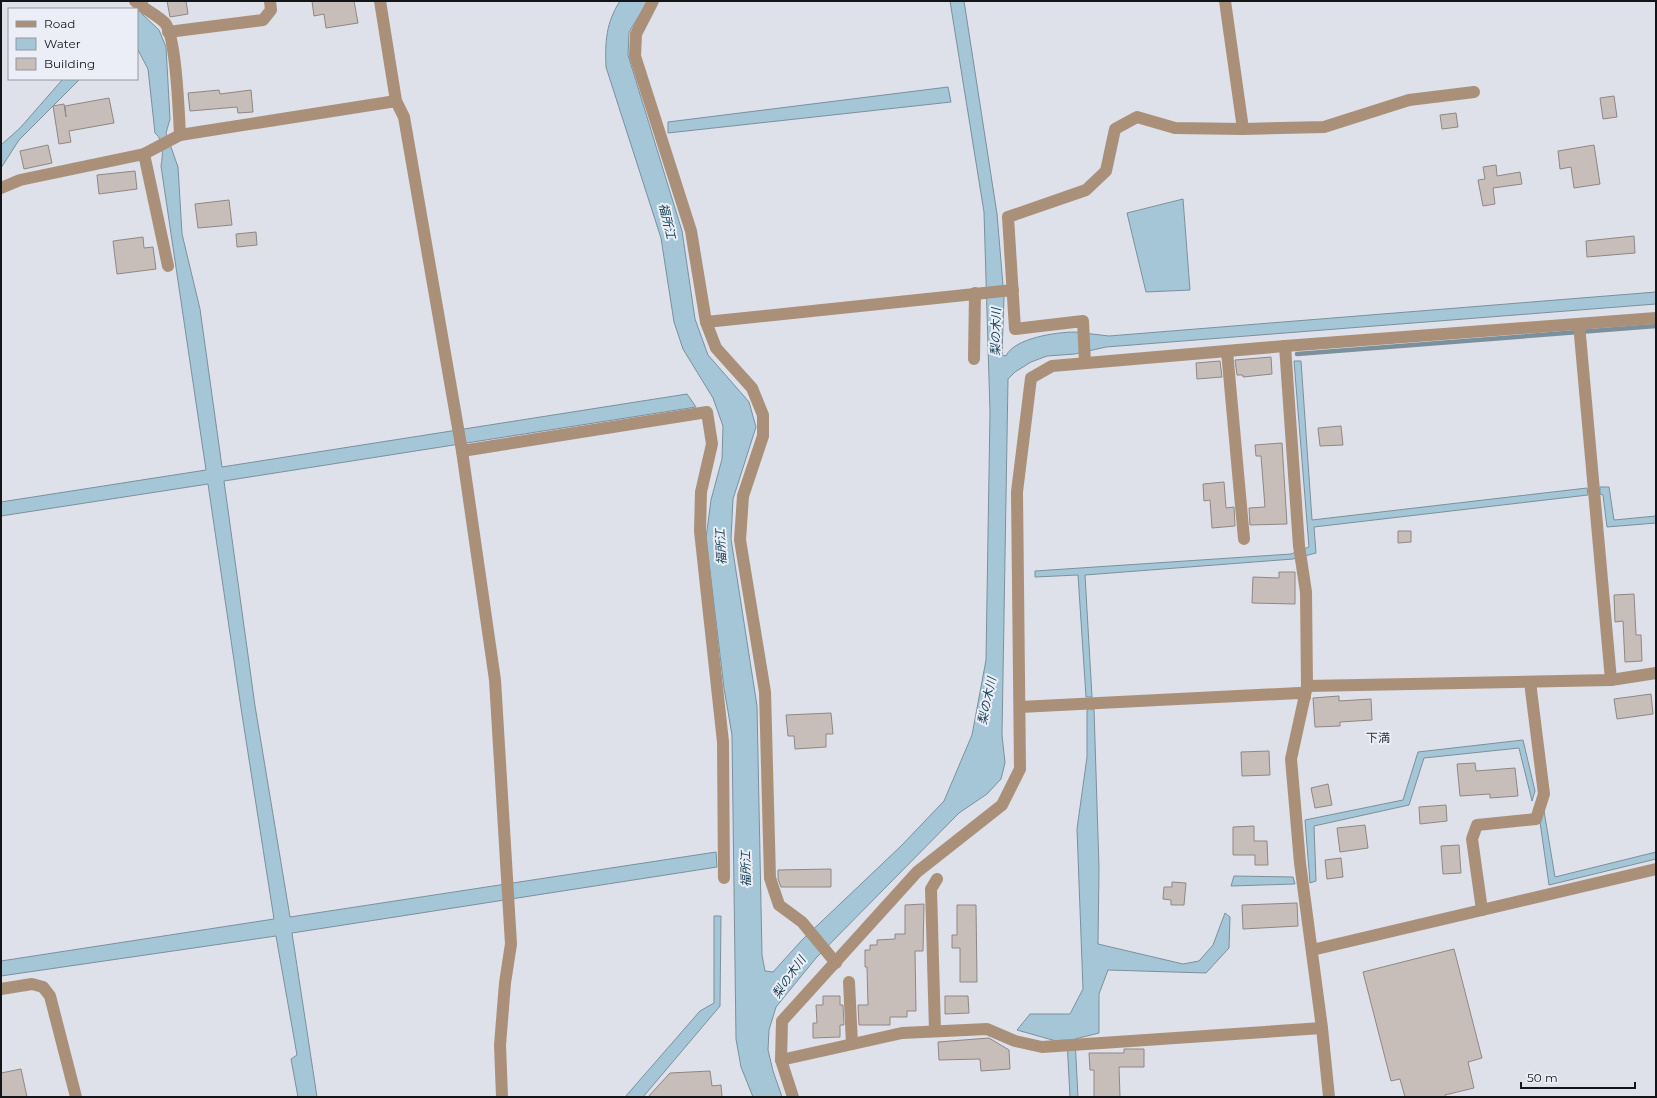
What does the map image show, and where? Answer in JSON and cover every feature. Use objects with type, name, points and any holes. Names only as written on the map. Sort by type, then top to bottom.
[{"type":"street","points":[[136,1],[166,24],[173,47],[177,137]]},
{"type":"street","points":[[168,32],[263,20],[272,10],[270,1]]},
{"type":"street","points":[[380,1],[396,101],[404,118],[462,451],[495,680],[511,944],[505,982],[500,1045],[502,1097]]},
{"type":"street","points":[[653,1],[636,34],[635,56],[691,231],[706,322],[716,348],[752,388],[763,415],[762,436],[742,496],[740,540],[765,692],[770,878],[779,905],[802,922],[836,963]]},
{"type":"street","points":[[1225,1],[1243,129]]},
{"type":"street","points":[[1085,363],[1083,322],[1016,329],[1008,217],[1086,190],[1106,171],[1115,129],[1137,117],[1175,128],[1243,129],[1324,127],[1409,100],[1474,92]]},
{"type":"street","points":[[1,188],[20,180],[150,151],[177,137],[396,101]]},
{"type":"street","points":[[150,151],[168,266]]},
{"type":"street","points":[[706,322],[1013,290]]},
{"type":"street","points":[[974,359],[975,293]]},
{"type":"street","points":[[793,1097],[781,1060],[782,1021],[917,872],[1002,805],[1020,769],[1017,492],[1031,378],[1052,366],[1285,346],[1656,318]]},
{"type":"street","points":[[1579,324],[1611,680]]},
{"type":"street","points":[[1285,346],[1299,546],[1306,592],[1306,692],[1290,759],[1300,863],[1322,1028],[1329,1097]]},
{"type":"street","points":[[1227,351],[1244,539]]},
{"type":"street","points":[[462,451],[707,412],[712,444],[701,492],[700,531],[723,742],[724,878]]},
{"type":"street","points":[[1020,708],[1306,692],[1611,680],[1656,673]]},
{"type":"street","points":[[1482,910],[1472,839],[1477,825],[1536,819],[1544,794],[1530,682]]},
{"type":"street","points":[[1312,950],[1656,869]]},
{"type":"street","points":[[935,1031],[930,890],[937,879]]},
{"type":"street","points":[[848,982],[852,1044]]},
{"type":"street","points":[[1,989],[32,984],[42,987],[50,996],[76,1097]]},
{"type":"street","points":[[781,1060],[902,1033],[935,1031],[987,1028],[1015,1041],[1042,1048],[1322,1028]]},
{"type":"water","points":[[139,1],[148,1],[142,14],[159,30],[166,47],[170,119],[166,133],[178,167],[182,234],[200,309],[222,467],[687,394],[696,407],[224,481],[255,706],[290,917],[716,852],[717,867],[292,933],[317,1097],[298,1097],[291,1059],[297,1055],[276,936],[1,976],[1,961],[274,919],[208,484],[1,516],[1,502],[206,470],[161,166],[162,148],[160,140],[155,133],[148,69],[138,50],[138,8],[136,8]]},
{"type":"water","points":[[620,1],[648,1],[629,32],[628,55],[682,231],[695,319],[708,355],[749,402],[756,427],[733,499],[731,539],[757,706],[762,955],[765,971],[773,972],[802,940],[901,846],[944,801],[972,735],[986,660],[990,412],[984,212],[950,1],[964,1],[997,214],[1004,297],[1002,355],[1006,356],[1011,350],[1027,340],[1067,332],[1109,336],[1656,292],[1656,304],[1106,347],[1075,354],[1047,356],[1031,362],[1015,372],[1008,379],[1002,735],[1005,763],[1001,779],[987,794],[959,813],[816,958],[776,1007],[769,1030],[768,1050],[773,1071],[782,1097],[753,1097],[741,1067],[736,1039],[732,735],[724,688],[706,538],[711,500],[722,459],[723,426],[713,398],[683,349],[674,322],[661,238],[606,67],[607,32],[615,9]]},
{"type":"water","points":[[62,80],[79,80],[19,140],[1,168],[1,145],[20,128]]},
{"type":"water","points":[[948,87],[951,102],[668,133],[668,122]]},
{"type":"water","points":[[1183,199],[1190,290],[1146,292],[1127,213]]},
{"type":"water","points":[[1294,361],[1301,361],[1312,520],[1587,488],[1588,495],[1314,527],[1316,553],[1293,559],[1085,575],[1092,697],[1086,697],[1078,575],[1035,577],[1035,571],[1291,554],[1309,547]]},
{"type":"water","points":[[1600,487],[1609,487],[1614,520],[1656,516],[1656,523],[1607,527],[1603,495],[1600,494]]},
{"type":"water","points":[[1087,709],[1094,709],[1099,868],[1098,944],[1183,964],[1199,961],[1213,945],[1225,913],[1230,917],[1229,948],[1206,973],[1108,970],[1099,994],[1099,1033],[1075,1039],[1078,1097],[1070,1097],[1067,1040],[1056,1041],[1017,1030],[1030,1014],[1070,1014],[1083,989],[1077,829],[1087,757]]},
{"type":"water","points":[[1523,740],[1535,791],[1532,801],[1519,748],[1424,758],[1409,805],[1314,826],[1316,881],[1310,883],[1305,820],[1403,800],[1418,752]]},
{"type":"water","points":[[1544,811],[1555,877],[1656,852],[1656,859],[1549,885],[1540,822]]},
{"type":"water","points":[[1234,876],[1293,877],[1295,884],[1231,886]]},
{"type":"water","points":[[714,916],[721,916],[720,1006],[643,1097],[625,1097],[700,1011],[714,1003]]},
{"type":"building","points":[[167,1],[186,1],[188,14],[170,17]]},
{"type":"building","points":[[312,1],[354,1],[358,23],[326,28],[324,14],[314,16]]},
{"type":"building","points":[[219,90],[220,94],[251,90],[253,112],[238,113],[237,107],[190,111],[188,93]]},
{"type":"building","points":[[1614,96],[1617,117],[1603,119],[1600,98]]},
{"type":"building","points":[[109,98],[114,123],[69,131],[71,142],[59,144],[53,106],[64,104],[66,117],[65,106]]},
{"type":"building","points":[[1456,113],[1458,127],[1442,129],[1440,115]]},
{"type":"building","points":[[48,145],[52,163],[24,169],[20,151]]},
{"type":"building","points":[[1594,145],[1600,184],[1574,188],[1571,167],[1560,169],[1558,151]]},
{"type":"building","points":[[1496,165],[1497,176],[1520,172],[1522,184],[1493,188],[1495,204],[1483,206],[1478,180],[1485,179],[1483,167]]},
{"type":"building","points":[[135,171],[137,189],[99,194],[97,175]]},
{"type":"building","points":[[229,200],[232,225],[198,228],[195,204]]},
{"type":"building","points":[[256,232],[257,245],[237,247],[236,234]]},
{"type":"building","points":[[1634,236],[1635,253],[1587,257],[1586,241]]},
{"type":"building","points":[[143,237],[144,248],[153,247],[156,269],[117,274],[113,241]]},
{"type":"building","points":[[1271,357],[1272,374],[1243,377],[1243,375],[1237,375],[1235,360]]},
{"type":"building","points":[[1220,361],[1222,377],[1197,379],[1196,363]]},
{"type":"building","points":[[1341,426],[1343,445],[1320,446],[1318,428]]},
{"type":"building","points":[[1282,443],[1287,524],[1250,525],[1249,508],[1265,507],[1261,456],[1256,456],[1255,445]]},
{"type":"building","points":[[1224,482],[1226,508],[1234,507],[1235,526],[1212,528],[1210,500],[1204,501],[1203,484]]},
{"type":"building","points":[[1398,531],[1411,531],[1411,542],[1398,543]]},
{"type":"building","points":[[1279,572],[1295,572],[1295,604],[1252,603],[1253,577],[1279,578]]},
{"type":"building","points":[[1634,594],[1636,635],[1641,635],[1642,661],[1625,662],[1623,621],[1615,622],[1614,595]]},
{"type":"building","points":[[1651,694],[1653,714],[1617,719],[1614,699]]},
{"type":"building","points":[[1339,696],[1339,701],[1371,699],[1372,720],[1340,722],[1340,726],[1315,727],[1313,698]]},
{"type":"building","points":[[831,713],[833,734],[826,734],[826,747],[795,749],[794,736],[788,736],[786,715]]},
{"type":"building","points":[[1269,751],[1270,775],[1242,776],[1241,752]]},
{"type":"building","points":[[1475,763],[1476,771],[1515,768],[1518,796],[1490,798],[1490,794],[1460,796],[1457,764]]},
{"type":"building","points":[[1328,784],[1332,805],[1315,808],[1311,788]]},
{"type":"building","points":[[1446,805],[1447,821],[1420,824],[1419,807]]},
{"type":"building","points":[[1365,825],[1368,848],[1340,852],[1337,828]]},
{"type":"building","points":[[1254,826],[1254,841],[1267,841],[1268,865],[1255,865],[1255,855],[1233,855],[1233,827]]},
{"type":"building","points":[[1459,845],[1461,873],[1443,874],[1441,846]]},
{"type":"building","points":[[1341,858],[1343,877],[1327,879],[1325,860]]},
{"type":"building","points":[[831,869],[831,887],[781,887],[778,879],[778,870]]},
{"type":"building","points":[[1172,882],[1186,883],[1184,905],[1171,905],[1171,900],[1163,899],[1164,887],[1172,887]]},
{"type":"building","points":[[1297,903],[1298,926],[1243,929],[1242,905]]},
{"type":"building","points":[[924,904],[923,951],[915,951],[916,1011],[907,1011],[907,1017],[890,1017],[890,1025],[859,1025],[858,1005],[868,1005],[865,950],[870,950],[870,945],[877,945],[877,940],[895,939],[895,934],[905,934],[905,905]]},
{"type":"building","points":[[957,905],[976,905],[977,982],[960,982],[960,948],[952,948],[952,935],[957,935]]},
{"type":"building","points":[[1454,949],[1482,1058],[1468,1062],[1474,1088],[1445,1095],[1446,1097],[1405,1097],[1400,1079],[1391,1081],[1363,972]]},
{"type":"building","points":[[823,996],[840,996],[840,1005],[843,1005],[844,1025],[840,1025],[840,1037],[813,1038],[813,1023],[817,1023],[816,1005],[823,1005]]},
{"type":"building","points":[[945,996],[968,996],[969,1013],[945,1014]]},
{"type":"building","points":[[989,1038],[1009,1050],[1010,1069],[981,1071],[980,1059],[939,1060],[938,1042]]},
{"type":"building","points":[[1124,1049],[1144,1049],[1144,1067],[1119,1067],[1120,1097],[1094,1097],[1094,1070],[1090,1070],[1089,1053],[1124,1053]]},
{"type":"building","points":[[21,1069],[27,1097],[1,1097],[1,1073]]},
{"type":"building","points":[[710,1071],[712,1086],[721,1085],[722,1097],[648,1097],[670,1073]]},
{"type":"waterway","points":[[1297,354],[1656,326]]},
{"type":"district","name":"下満","points":[[1378,738]]},
{"type":"water label","name":"福所江","points":[[667,221]]},
{"type":"water label","name":"梨の木川","points":[[996,332]]},
{"type":"water label","name":"福所江","points":[[721,547]]},
{"type":"water label","name":"梨の木川","points":[[987,701]]},
{"type":"water label","name":"福所江","points":[[746,869]]},
{"type":"water label","name":"梨の木川","points":[[789,977]]}]
